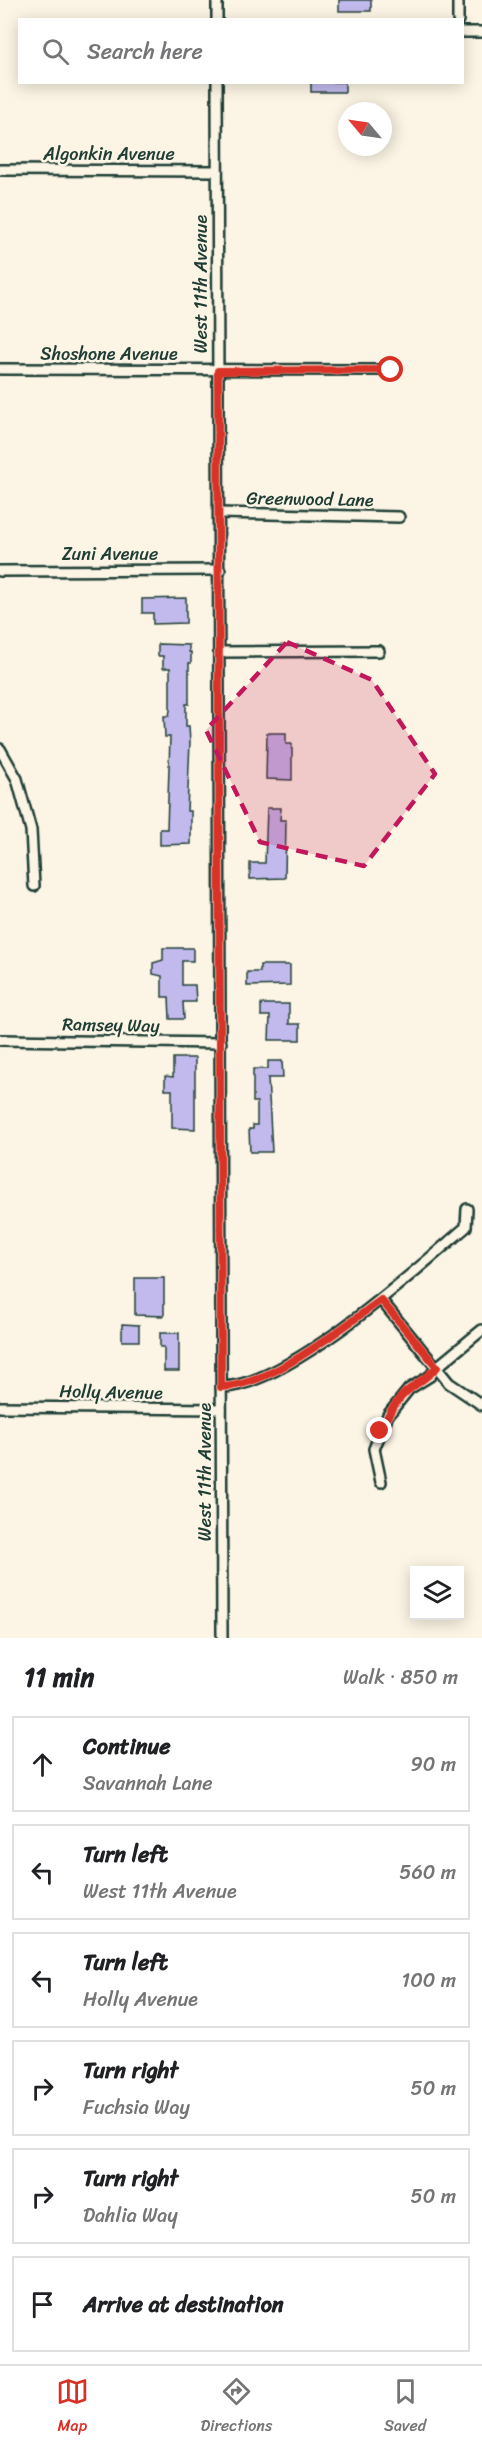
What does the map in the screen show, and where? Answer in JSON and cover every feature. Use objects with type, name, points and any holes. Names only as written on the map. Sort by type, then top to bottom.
[{"type":"street","points":[[217,0],[217,18]]},
{"type":"street","points":[[458,0],[458,18]]},
{"type":"street","points":[[464,32],[482,32]]},
{"type":"street","name":"West 11th Avenue","points":[[217,84],[222,1638]]},
{"type":"street","name":"Algonkin Avenue","points":[[0,170],[217,171]]},
{"type":"street","name":"Shoshone Avenue","points":[[0,369],[391,370]]},
{"type":"street","name":"Greenwood Lane","points":[[219,513],[399,517]]},
{"type":"street","name":"Zuni Avenue","points":[[0,571],[220,570]]},
{"type":"street","points":[[220,652],[379,651]]},
{"type":"street","points":[[0,749],[17,779],[31,830],[34,886]]},
{"type":"street","name":"Ramsey Way","points":[[0,1040],[221,1043]]},
{"type":"street","points":[[221,1387],[233,1387],[294,1361],[381,1300],[465,1227],[467,1209]]},
{"type":"street","points":[[381,1300],[459,1391],[482,1405]]},
{"type":"street","points":[[381,1482],[374,1449],[380,1431],[398,1401],[482,1330]]},
{"type":"street","name":"Holly Avenue","points":[[0,1407],[221,1409]]},
{"type":"highlighted area","points":[[287,642],[372,680],[435,774],[364,866],[260,842],[206,730]]},
{"type":"building","points":[[339,0],[371,0],[371,11],[339,11]]},
{"type":"building","points":[[311,84],[345,84],[345,92],[311,92]]},
{"type":"building","points":[[186,598],[186,623],[153,624],[153,613],[142,613],[142,599]]},
{"type":"building","points":[[158,644],[189,645],[189,652],[191,652],[186,726],[189,726],[190,742],[187,811],[191,811],[191,844],[160,845],[160,829],[167,829],[170,737],[165,737],[164,716],[169,716],[170,710],[170,668],[163,668],[163,656],[158,656]]},
{"type":"building","points":[[267,733],[286,733],[286,744],[292,744],[292,780],[266,779]]},
{"type":"building","points":[[267,808],[281,808],[280,820],[286,820],[285,878],[250,879],[250,863],[265,863]]},
{"type":"building","points":[[163,948],[193,948],[193,961],[182,961],[182,985],[195,985],[196,1002],[183,1002],[184,1019],[170,1019],[169,997],[162,997],[162,976],[153,974],[153,963],[163,960]]},
{"type":"building","points":[[260,965],[290,965],[290,985],[247,986],[247,972],[260,972]]},
{"type":"building","points":[[261,1004],[289,1004],[289,1024],[300,1024],[300,1040],[269,1040],[270,1016],[261,1016]]},
{"type":"building","points":[[173,1058],[195,1058],[195,1129],[172,1128],[172,1090],[165,1090],[165,1076],[173,1077]]},
{"type":"building","points":[[268,1061],[282,1061],[283,1078],[268,1078],[272,1152],[250,1152],[249,1129],[257,1125],[257,1102],[253,1102],[253,1069],[268,1069]]},
{"type":"building","points":[[135,1278],[164,1278],[164,1316],[135,1315]]},
{"type":"building","points":[[122,1324],[139,1325],[139,1341],[122,1341]]},
{"type":"building","points":[[160,1333],[179,1333],[179,1371],[164,1371],[164,1347],[160,1347]]},
{"type":"route","points":[[380,1431],[398,1401],[410,1389],[430,1376],[437,1367],[393,1311],[381,1300],[294,1361],[233,1387],[221,1387],[218,371],[391,370]]}]
